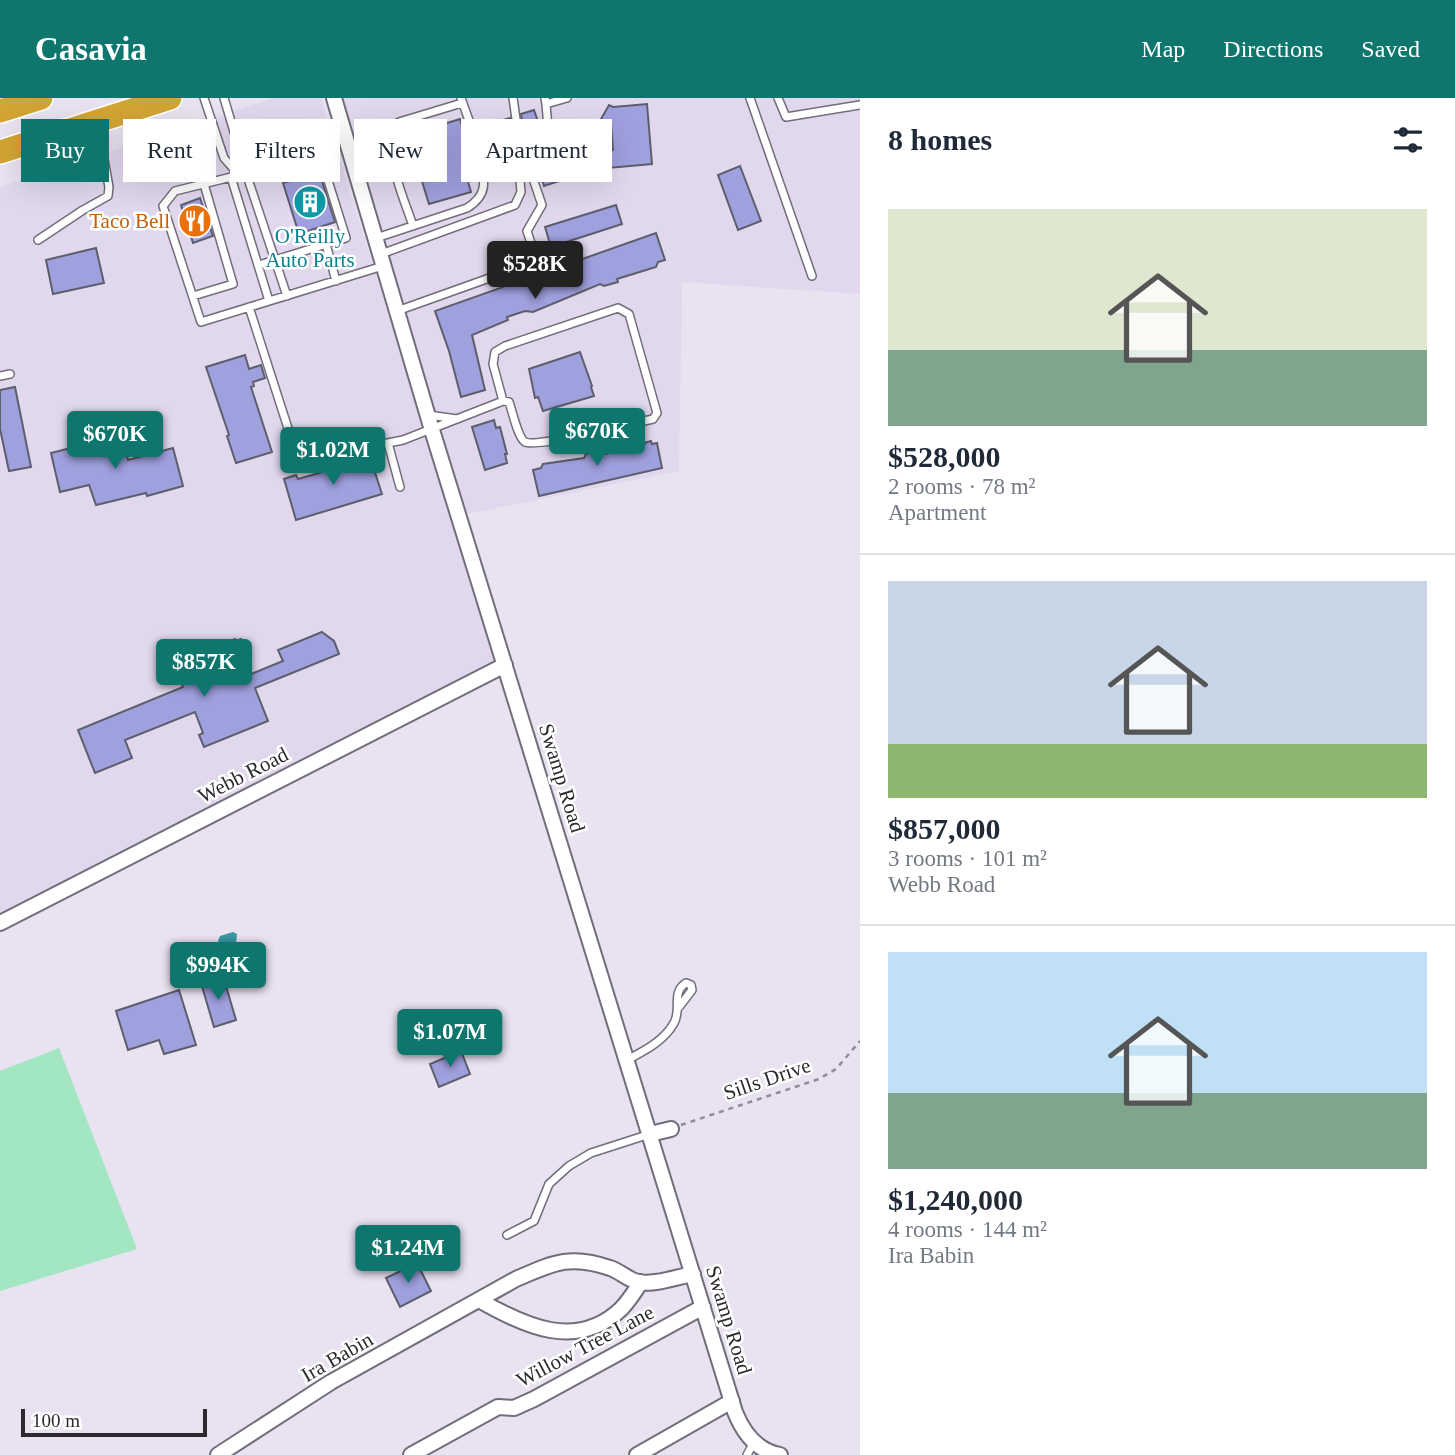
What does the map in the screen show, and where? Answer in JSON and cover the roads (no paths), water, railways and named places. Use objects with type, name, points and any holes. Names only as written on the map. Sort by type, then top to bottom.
[{"type":"highway","points":[[0,111],[41,98]]},
{"type":"highway","points":[[106,119],[170,98]]},
{"type":"highway","points":[[0,152],[21,146]]},
{"type":"street","name":"Swamp Road","points":[[334,98],[432,430],[732,1401],[750,1448],[776,1455]]},
{"type":"street","name":"Webb Road","points":[[0,923],[505,665]]},
{"type":"street","points":[[650,1134],[671,1129]]},
{"type":"street","name":"Ira Babin","points":[[218,1455],[331,1382],[547,1265],[579,1259],[613,1269],[641,1282]]},
{"type":"street","points":[[479,1300],[531,1327],[553,1332],[585,1329],[604,1322],[622,1308],[641,1282],[693,1274]]},
{"type":"street","name":"Willow Tree Lane","points":[[411,1455],[498,1407],[514,1408],[534,1399],[703,1307]]},
{"type":"street","points":[[637,1455],[732,1401]]},
{"type":"lane","points":[[204,98],[224,158],[230,165]]},
{"type":"lane","points":[[224,98],[230,119]]},
{"type":"lane","points":[[513,98],[516,119]]},
{"type":"lane","points":[[547,119],[545,101],[567,98]]},
{"type":"lane","points":[[750,98],[812,276]]},
{"type":"lane","points":[[778,98],[786,117],[860,105]]},
{"type":"lane","points":[[413,226],[392,162],[393,128],[399,122],[461,100],[468,119]]},
{"type":"lane","points":[[230,177],[175,191],[163,206],[201,322],[337,281],[515,205],[521,192],[520,182]]},
{"type":"lane","points":[[38,240],[108,196],[108,182]]},
{"type":"lane","points":[[241,182],[269,301]]},
{"type":"lane","points":[[242,182],[287,296]]},
{"type":"lane","points":[[259,265],[346,238],[328,182]]},
{"type":"lane","points":[[375,238],[467,208],[479,200],[485,189],[484,182]]},
{"type":"lane","points":[[397,311],[537,261],[527,231],[542,205],[536,182]]},
{"type":"lane","points":[[193,296],[233,284],[204,184]]},
{"type":"lane","points":[[326,244],[337,281]]},
{"type":"lane","points":[[249,307],[295,450]]},
{"type":"lane","points":[[312,457],[358,444],[388,443],[432,430],[503,401],[509,402],[522,439],[528,443],[546,442],[653,419],[657,413],[629,314],[618,308],[505,345],[495,352],[493,364],[503,401]]},
{"type":"lane","points":[[0,376],[10,374]]},
{"type":"lane","points":[[428,415],[458,419]]},
{"type":"lane","points":[[388,443],[401,487]]},
{"type":"lane","points":[[627,1060],[663,1037],[676,1020],[679,1007]]},
{"type":"lane","points":[[507,1236],[534,1221],[549,1184],[569,1166],[591,1153],[650,1134]]},
{"type":"water","points":[[233,932],[237,934],[236,944],[219,944],[220,936]]},
{"type":"place","name":"O'Reilly Auto Parts","points":[[310,202]]},
{"type":"place","name":"Taco Bell","points":[[195,221]]}]
